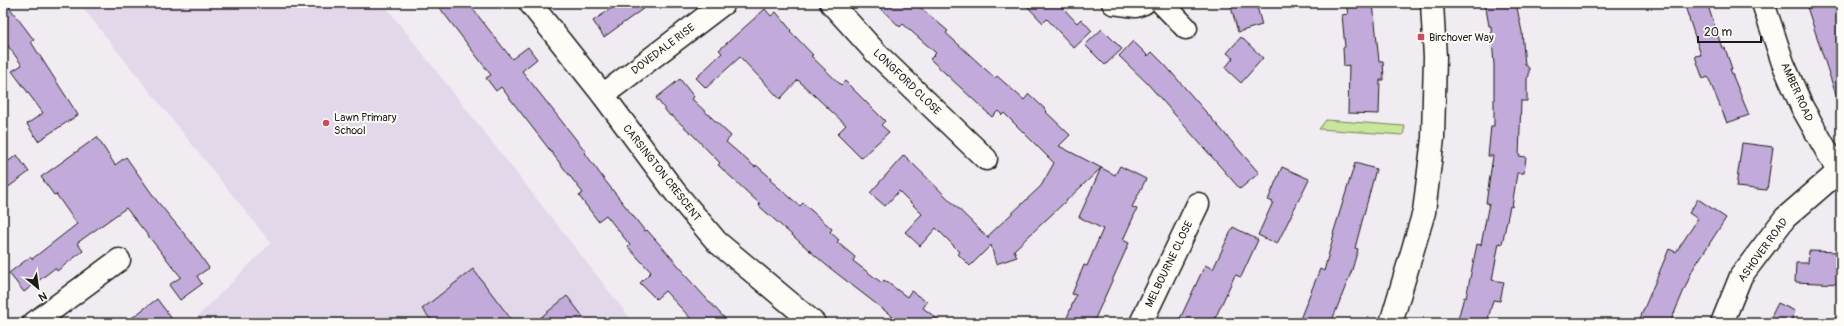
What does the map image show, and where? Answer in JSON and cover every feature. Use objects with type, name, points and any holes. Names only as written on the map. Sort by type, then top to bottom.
[{"type":"street","name":"CARSINGTON CRESCENT","points":[[530,3],[603,95],[675,192],[717,242],[814,323]]},
{"type":"street","name":"DOVEDALE RISE","points":[[603,95],[724,3]]},
{"type":"street","name":"LONGFORD CLOSE","points":[[831,3],[878,55],[986,159]]},
{"type":"street","points":[[1113,3],[1136,6],[1144,3]]},
{"type":"street","points":[[1162,3],[1186,28]]},
{"type":"street","points":[[1391,323],[1424,212],[1433,138],[1435,57],[1432,3]]},
{"type":"street","name":"AMBER ROAD","points":[[1763,3],[1783,64],[1802,107],[1840,174]]},
{"type":"street","name":"ASHOVER ROAD","points":[[1722,323],[1742,276],[1785,218],[1840,174]]},
{"type":"street","name":"MELBOURNE CLOSE","points":[[1141,323],[1198,204]]},
{"type":"street","points":[[34,323],[119,260]]},
{"type":"shaded area","name":"Lawn Primary School","points":[[79,3],[383,3],[634,323],[191,323],[271,243]]},
{"type":"green space","points":[[1326,120],[1405,126],[1403,135],[1319,129]]},
{"type":"building","points":[[3,3],[6,3],[34,40],[31,42],[78,115],[38,141],[27,124],[43,113],[12,71],[22,65],[3,39]]},
{"type":"building","points":[[436,3],[468,3],[512,59],[528,47],[537,59],[522,71],[586,152],[585,153],[603,178],[645,231],[647,230],[684,272],[683,273],[729,323],[695,323],[665,291],[656,299],[640,283],[651,272],[628,247],[630,245],[606,215],[598,221],[579,196],[583,193],[501,87],[496,91],[486,78],[491,75]]},
{"type":"building","points":[[619,3],[651,3],[604,37],[593,21]]},
{"type":"building","points":[[875,3],[915,3],[948,31],[946,33],[995,78],[997,76],[1024,100],[1029,94],[1047,111],[1046,112],[1070,135],[1059,146],[1115,175],[1120,166],[1146,179],[1132,207],[1137,209],[1123,240],[1129,243],[1093,323],[1065,323],[1076,295],[1072,294],[1084,265],[1087,266],[1103,229],[1079,217],[1101,168],[1014,250],[1017,257],[996,264],[991,245],[970,266],[958,254],[960,252],[936,228],[920,246],[905,232],[922,214],[899,191],[885,206],[870,193],[904,155],[989,239],[988,236],[1041,186],[1054,163],[1004,113],[1002,115],[998,111],[992,117],[930,59],[936,53],[903,24],[900,27]]},
{"type":"building","points":[[1024,3],[1064,3],[1061,6],[1077,23],[1081,19],[1092,31],[1074,48],[1047,19],[1043,23]]},
{"type":"building","points":[[1230,3],[1256,3],[1262,25],[1238,32]]},
{"type":"building","points":[[1346,3],[1373,3],[1379,61],[1383,61],[1384,80],[1380,80],[1379,114],[1348,113],[1349,65],[1344,66],[1343,48],[1345,47],[1342,15],[1348,14]]},
{"type":"building","points":[[1485,3],[1516,3],[1522,32],[1525,65],[1529,68],[1529,76],[1527,78],[1527,101],[1521,101],[1519,156],[1526,157],[1524,173],[1517,173],[1512,207],[1510,206],[1502,244],[1499,243],[1492,280],[1504,282],[1500,301],[1493,300],[1487,323],[1457,323],[1464,297],[1466,298],[1477,244],[1481,245],[1489,203],[1486,203],[1493,156],[1488,156],[1491,126],[1494,126],[1494,65],[1491,26],[1489,26]]},
{"type":"building","points":[[1684,3],[1707,3],[1722,48],[1725,48],[1732,69],[1730,69],[1749,115],[1727,123],[1708,77],[1703,79],[1695,56],[1701,55]]},
{"type":"building","points":[[1821,3],[1838,3],[1841,12],[1841,100],[1838,101],[1807,7]]},
{"type":"building","points":[[765,9],[771,16],[776,12],[791,30],[790,31],[813,55],[811,56],[841,85],[845,81],[885,121],[881,125],[889,132],[861,158],[837,134],[846,125],[798,80],[780,99],[740,57],[706,88],[696,78],[722,53],[719,50]]},
{"type":"building","points":[[1102,29],[1122,49],[1105,65],[1085,45]]},
{"type":"building","points":[[1241,37],[1263,58],[1241,83],[1225,68],[1233,58],[1227,53]]},
{"type":"building","points":[[1133,41],[1148,56],[1152,52],[1165,65],[1259,173],[1240,189],[1147,83],[1119,56]]},
{"type":"building","points":[[680,79],[694,97],[692,99],[731,136],[726,142],[755,167],[756,165],[771,178],[770,180],[800,206],[803,203],[832,229],[830,232],[839,240],[837,242],[855,257],[853,261],[882,283],[884,280],[907,297],[911,291],[927,302],[923,308],[943,323],[888,323],[893,317],[826,265],[759,206],[760,204],[718,165],[720,163],[692,134],[671,115],[670,116],[656,98]]},
{"type":"building","points":[[97,137],[115,165],[126,157],[157,201],[191,242],[209,268],[197,276],[202,284],[180,300],[169,285],[181,277],[126,208],[77,243],[83,251],[57,271],[55,268],[24,292],[9,273],[30,257],[32,259],[77,224],[56,194],[54,195],[41,177]]},
{"type":"building","points":[[1742,143],[1773,147],[1767,190],[1736,187]]},
{"type":"building","points":[[17,155],[29,172],[3,191],[3,165]]},
{"type":"building","points":[[1355,163],[1376,169],[1355,248],[1358,249],[1352,270],[1331,323],[1310,323],[1300,319],[1320,269],[1324,271],[1333,234]]},
{"type":"building","points":[[1282,167],[1309,179],[1277,244],[1258,235],[1273,202],[1268,200]]},
{"type":"building","points":[[1698,199],[1726,218],[1693,269],[1670,323],[1638,323],[1669,249],[1676,252],[1698,219],[1689,213]]},
{"type":"building","points":[[1233,227],[1258,240],[1241,277],[1235,275],[1213,323],[1178,323],[1205,265],[1213,269]]},
{"type":"building","points":[[1809,251],[1841,252],[1841,284],[1795,282],[1796,263],[1808,263]]},
{"type":"building","points":[[473,269],[514,323],[434,323],[422,309]]},
{"type":"building","points":[[567,296],[588,323],[534,323]]},
{"type":"building","points":[[157,299],[175,323],[125,323]]},
{"type":"building","points":[[1778,303],[1795,311],[1790,323],[1768,323]]},
{"type":"place","name":"Birchover Way","points":[[1421,37]]},
{"type":"place","name":"Lawn Primary School","points":[[326,123]]}]
